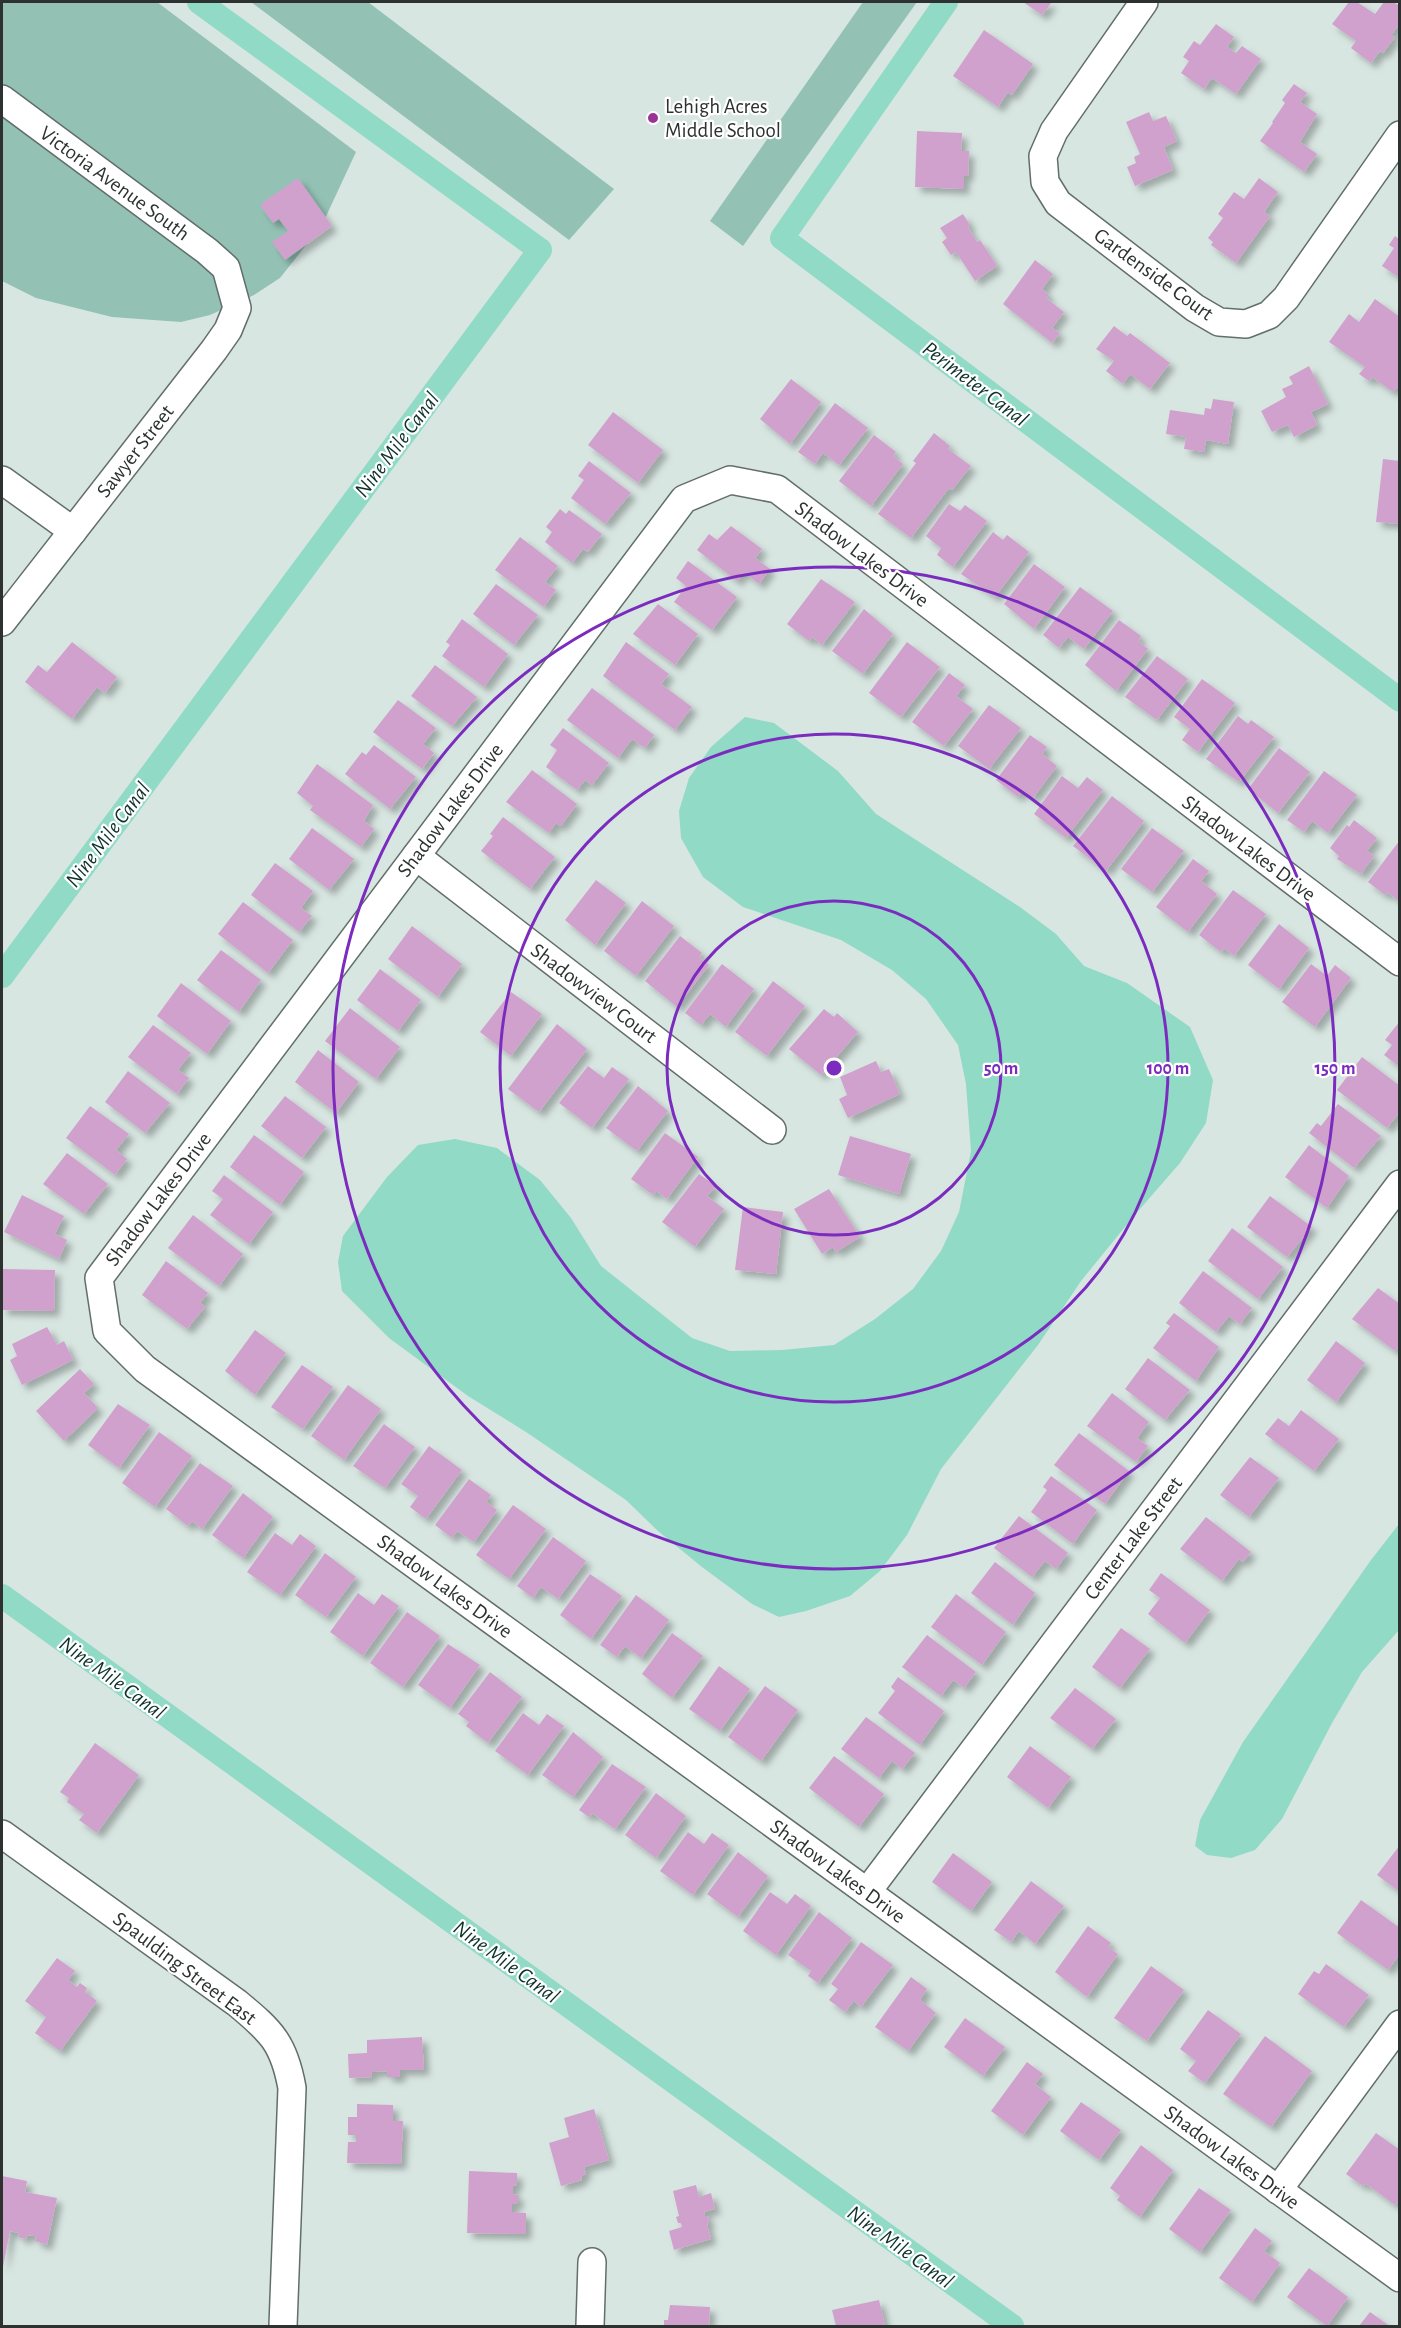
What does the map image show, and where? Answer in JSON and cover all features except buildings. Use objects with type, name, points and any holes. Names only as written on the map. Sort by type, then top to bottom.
[{"type":"street","name":"Gardenside Court","points":[[1144,2],[1054,131],[1043,156],[1045,182],[1058,203],[1195,308],[1219,322],[1246,324],[1269,315],[1286,298],[1400,135]]},
{"type":"street","name":"Victoria Avenue South","points":[[2,99],[207,251],[226,268]]},
{"type":"street","name":"Sawyer Street","points":[[2,622],[228,330],[237,308],[226,268]]},
{"type":"street","points":[[2,480],[73,531]]},
{"type":"street","name":"Shadow Lakes Drive","points":[[1400,962],[777,489],[730,480],[684,499],[99,1278],[107,1331],[145,1369],[1400,2278]]},
{"type":"street","name":"Shadowview Court","points":[[416,856],[772,1130]]},
{"type":"street","name":"Center Lake Street","points":[[867,1892],[1400,1184]]},
{"type":"street","name":"Spaulding Street East","points":[[2,1834],[237,2003],[275,2040],[287,2061],[292,2088],[283,2326]]},
{"type":"street","points":[[1278,2190],[1400,2024]]},
{"type":"street","points":[[590,2326],[592,2262]]},
{"type":"shaded area","points":[[2,2],[157,2],[356,152],[322,225],[280,278],[254,295],[210,315],[181,322],[112,317],[36,298],[2,281]]},
{"type":"shaded area","points":[[251,2],[368,2],[614,189],[569,240]]},
{"type":"shaded area","points":[[863,2],[917,2],[743,246],[710,221]]},
{"type":"shaded area","points":[[745,717],[774,723],[838,771],[876,814],[1020,907],[1056,934],[1084,966],[1127,983],[1190,1027],[1213,1080],[1206,1123],[1180,1163],[1081,1281],[1038,1345],[941,1469],[907,1535],[880,1571],[850,1596],[806,1611],[779,1617],[752,1604],[702,1567],[658,1531],[626,1500],[526,1432],[468,1396],[389,1338],[342,1291],[338,1262],[343,1236],[387,1177],[418,1145],[455,1139],[497,1148],[540,1180],[571,1218],[601,1266],[692,1338],[730,1351],[782,1350],[834,1345],[875,1319],[913,1289],[941,1251],[959,1212],[971,1151],[966,1084],[958,1045],[926,999],[892,970],[841,940],[743,907],[703,877],[681,838],[679,811],[689,778],[711,747]]},
{"type":"shaded area","points":[[1399,1524],[1399,1630],[1362,1672],[1332,1723],[1282,1819],[1255,1850],[1231,1858],[1207,1855],[1195,1846],[1200,1820],[1243,1742],[1371,1560]]},
{"type":"waterway","name":"Nine Mile Canal","points":[[2,976],[540,250],[199,2]]},
{"type":"waterway","name":"Perimeter Canal","points":[[946,2],[782,238],[1400,700]]},
{"type":"waterway","name":"Nine Mile Canal","points":[[2,1596],[1012,2326]]},
{"type":"place","name":"Lehigh Acres Middle School","points":[[653,118]]}]
